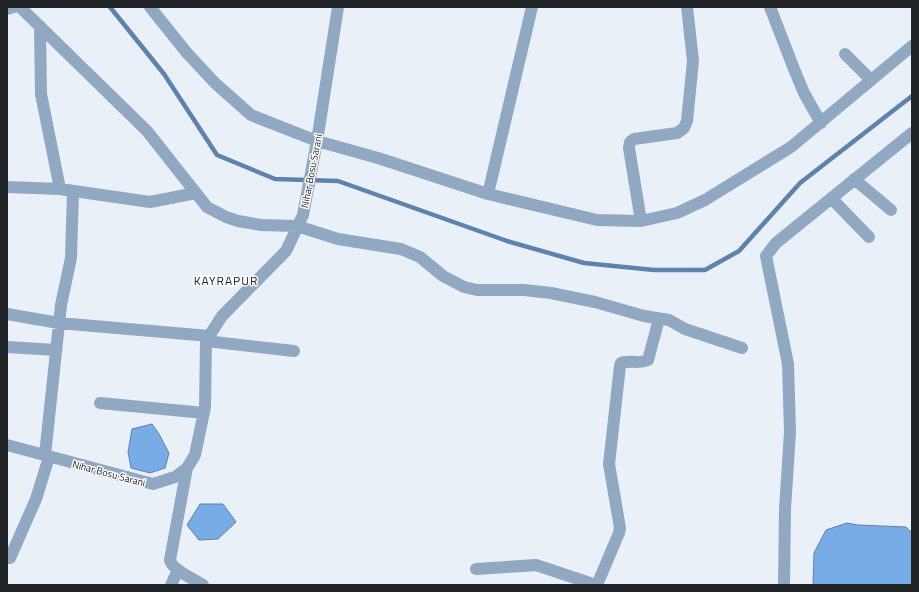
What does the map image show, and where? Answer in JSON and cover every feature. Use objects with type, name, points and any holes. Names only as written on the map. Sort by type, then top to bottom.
[{"type":"street","points":[[7,9],[14,7]]},
{"type":"street","points":[[20,7],[147,131],[207,207],[238,221],[262,225],[300,220],[338,239],[408,251],[420,257],[443,276],[464,287],[477,290],[524,290],[551,293],[595,302],[644,316],[669,320],[685,329],[742,348]]},
{"type":"street","points":[[150,7],[187,53],[215,84],[251,115],[316,146],[378,158],[488,194],[597,220],[641,221],[677,213],[705,200],[791,147],[912,46]]},
{"type":"street","name":"Nihar Bosu Sarani","points":[[7,445],[153,484],[175,478],[187,468],[195,455],[204,412],[207,338],[222,316],[286,251],[300,220],[316,146],[338,7]]},
{"type":"street","points":[[488,194],[532,7]]},
{"type":"street","points":[[641,221],[629,148],[630,142],[634,139],[676,133],[684,128],[687,121],[693,61],[687,7]]},
{"type":"street","points":[[770,7],[804,93],[820,123]]},
{"type":"street","points":[[40,26],[41,94],[60,189]]},
{"type":"street","points":[[845,54],[871,80]]},
{"type":"street","points":[[784,585],[785,509],[790,432],[788,364],[766,256],[776,243],[912,133]]},
{"type":"street","points":[[854,179],[891,210]]},
{"type":"street","points":[[7,187],[60,189],[150,202],[196,193]]},
{"type":"street","points":[[10,558],[36,499],[47,456],[58,323],[71,258],[73,191]]},
{"type":"street","points":[[831,198],[869,237]]},
{"type":"street","points":[[7,314],[58,323],[207,338],[294,351]]},
{"type":"street","points":[[476,569],[536,564],[596,585],[620,528],[609,464],[620,366],[621,363],[624,362],[643,362],[648,360],[659,319]]},
{"type":"street","points":[[7,347],[56,350]]},
{"type":"street","points":[[100,402],[204,412]]},
{"type":"street","points":[[187,468],[170,560],[178,570],[203,585]]},
{"type":"street","points":[[171,585],[178,570]]},
{"type":"water","points":[[152,424],[169,453],[165,468],[150,473],[131,468],[128,452],[132,429]]},
{"type":"water","points":[[200,504],[223,504],[236,522],[218,539],[199,540],[187,525]]},
{"type":"water","points":[[847,523],[858,525],[906,527],[912,533],[912,585],[813,585],[814,553],[826,530]]},
{"type":"waterway","points":[[110,7],[164,74],[217,155],[275,179],[338,181],[507,241],[584,263],[654,270],[705,270],[739,251],[800,183],[912,96]]},
{"type":"district","name":"KAYRAPUR","points":[[226,281]]}]
